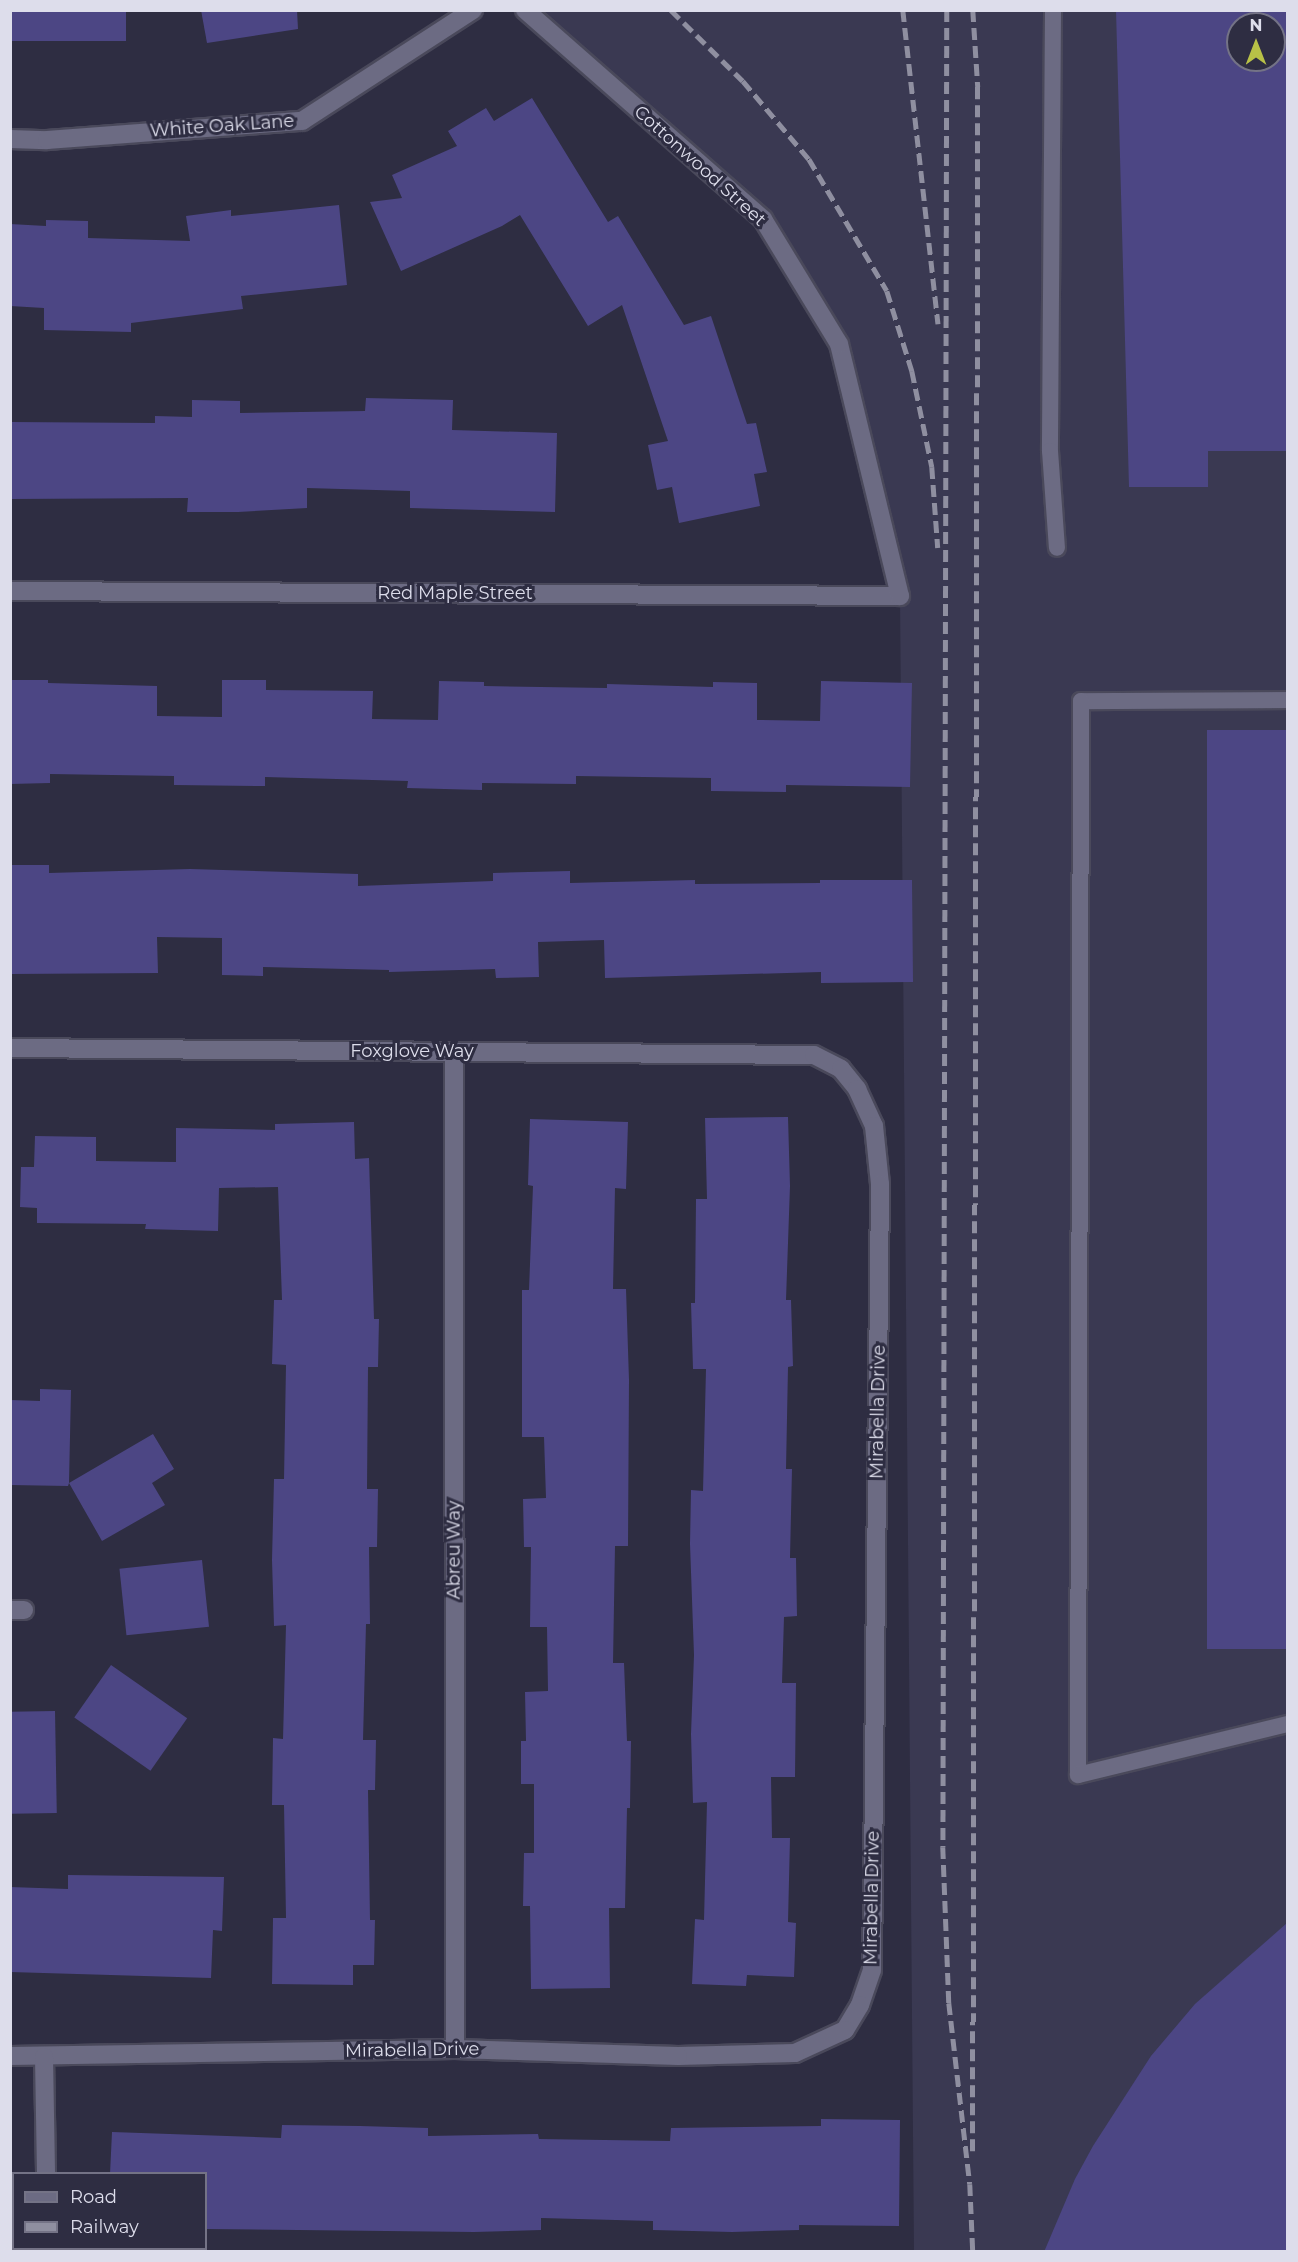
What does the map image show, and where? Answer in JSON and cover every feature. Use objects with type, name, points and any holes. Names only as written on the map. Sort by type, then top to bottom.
[{"type":"street","name":"White Oak Lane","points":[[10,139],[47,140],[302,121],[473,10]]},
{"type":"street","name":"Cottonwood Street","points":[[525,10],[763,219],[839,344],[900,596]]},
{"type":"street","name":"Red Maple Street","points":[[10,591],[900,596]]},
{"type":"street","name":"Foxglove Way","points":[[10,1048],[813,1055]]},
{"type":"street","name":"Abreu Way","points":[[454,1052],[455,2049]]},
{"type":"street","name":"Mirabella Drive","points":[[10,2056],[455,2049],[678,2056],[795,2053],[845,2030],[860,2005],[873,1970],[880,1184],[874,1126],[857,1089],[841,1069],[813,1055]]},
{"type":"street","points":[[44,2057],[46,2172]]},
{"type":"lane","points":[[1053,10],[1050,451],[1057,548]]},
{"type":"lane","points":[[1287,700],[1081,701],[1078,1775],[1287,1724]]},
{"type":"shaded area","points":[[525,11],[1287,11],[1287,2251],[914,2251],[900,596],[839,344],[763,219]]},
{"type":"building","points":[[10,10],[126,10],[126,41],[10,41]]},
{"type":"building","points":[[201,10],[297,10],[298,29],[207,43]]},
{"type":"building","points":[[1116,10],[1287,10],[1287,451],[1208,451],[1208,487],[1129,487]]},
{"type":"building","points":[[532,98],[608,222],[618,216],[684,325],[711,316],[747,424],[756,423],[767,472],[754,474],[760,506],[679,523],[672,487],[657,490],[648,445],[668,441],[622,305],[588,326],[520,215],[502,226],[401,271],[370,202],[402,198],[392,175],[457,146],[448,131],[486,108],[494,121]]},
{"type":"building","points":[[339,205],[347,285],[241,296],[243,309],[131,323],[131,332],[44,330],[44,308],[10,306],[10,224],[46,226],[46,220],[88,221],[88,238],[190,241],[186,216],[231,210],[231,216]]},
{"type":"building","points":[[366,398],[453,400],[452,430],[557,433],[555,512],[410,508],[410,491],[307,488],[307,508],[238,512],[187,512],[188,498],[10,499],[10,422],[155,423],[155,416],[192,417],[192,400],[240,401],[240,413],[365,411]]},
{"type":"building","points":[[10,680],[157,686],[157,716],[222,717],[222,680],[266,680],[266,690],[373,691],[372,719],[438,720],[439,681],[484,682],[484,686],[607,688],[607,684],[713,687],[713,682],[757,683],[757,720],[820,721],[821,681],[912,683],[910,787],[786,785],[786,792],[711,791],[711,778],[576,776],[576,784],[482,783],[482,790],[407,788],[408,781],[265,777],[265,786],[174,785],[174,776],[50,774],[50,783],[10,784]]},
{"type":"building","points":[[1207,730],[1287,730],[1287,1649],[1207,1649]]},
{"type":"building","points":[[10,865],[49,865],[49,873],[190,869],[358,874],[358,886],[493,881],[493,873],[570,871],[570,883],[695,880],[695,884],[820,883],[820,880],[912,880],[913,982],[821,983],[821,972],[605,978],[604,940],[538,942],[539,977],[496,978],[495,969],[389,972],[389,970],[263,967],[263,976],[222,975],[222,938],[157,937],[158,973],[10,974]]},
{"type":"building","points":[[788,1117],[790,1186],[786,1300],[791,1300],[793,1366],[788,1367],[786,1469],[792,1469],[790,1558],[796,1558],[797,1616],[784,1617],[782,1683],[796,1683],[795,1777],[771,1777],[772,1838],[790,1838],[788,1922],[796,1923],[794,1977],[747,1975],[746,1986],[692,1984],[695,1919],[704,1920],[707,1802],[693,1803],[691,1734],[694,1655],[690,1544],[691,1490],[703,1491],[706,1369],[693,1369],[691,1303],[695,1303],[696,1199],[707,1199],[705,1118]]},
{"type":"building","points":[[530,1119],[628,1122],[626,1189],[615,1188],[613,1289],[626,1289],[629,1380],[628,1546],[615,1546],[613,1663],[624,1663],[627,1741],[631,1741],[630,1808],[627,1808],[625,1908],[609,1908],[610,1988],[531,1989],[530,1906],[523,1906],[524,1853],[534,1853],[534,1784],[521,1784],[521,1741],[526,1741],[525,1692],[548,1691],[547,1627],[530,1627],[531,1547],[524,1547],[523,1499],[546,1498],[544,1437],[522,1437],[522,1290],[529,1290],[533,1186],[528,1185]]},
{"type":"building","points":[[354,1122],[355,1159],[369,1158],[374,1319],[379,1319],[378,1367],[368,1367],[367,1489],[378,1489],[377,1547],[369,1547],[370,1624],[366,1624],[363,1740],[376,1740],[375,1790],[368,1790],[370,1920],[375,1920],[374,1965],[353,1965],[353,1985],[272,1984],[273,1918],[286,1918],[284,1805],[272,1805],[273,1738],[283,1739],[286,1625],[274,1626],[272,1560],[274,1479],[284,1479],[286,1365],[272,1364],[274,1300],[282,1300],[278,1187],[219,1188],[218,1231],[145,1229],[146,1224],[37,1223],[37,1208],[20,1207],[21,1167],[34,1167],[35,1136],[96,1137],[96,1161],[176,1162],[176,1128],[275,1130],[275,1124]]},
{"type":"building","points":[[40,1389],[71,1390],[68,1486],[10,1485],[10,1400],[40,1401]]},
{"type":"building","points":[[153,1434],[174,1469],[152,1483],[165,1505],[102,1541],[69,1483]]},
{"type":"building","points":[[202,1560],[209,1627],[126,1635],[119,1569]]},
{"type":"building","points":[[111,1665],[187,1718],[150,1771],[74,1717]]},
{"type":"building","points":[[55,1711],[57,1813],[12,1814],[10,1712]]},
{"type":"building","points":[[68,1875],[224,1877],[222,1931],[213,1930],[211,1978],[10,1972],[10,1887],[68,1889]]},
{"type":"building","points":[[1287,1923],[1287,2252],[1044,2252],[1075,2179],[1093,2146],[1151,2056],[1195,2004]]},
{"type":"building","points":[[821,2119],[900,2120],[899,2226],[799,2225],[799,2230],[732,2232],[653,2230],[653,2221],[541,2218],[541,2230],[474,2232],[207,2229],[207,2172],[110,2172],[112,2132],[281,2138],[282,2125],[360,2126],[428,2128],[428,2136],[538,2134],[539,2139],[670,2141],[671,2128],[821,2126]]},
{"type":"railway","points":[[671,10],[743,81],[809,159],[887,291],[912,371],[932,467],[938,548]]},
{"type":"railway","points":[[903,10],[938,324]]},
{"type":"railway","points":[[947,10],[943,1847],[949,2003],[970,2184],[973,2252]]},
{"type":"railway","points":[[973,10],[978,87],[973,2155]]}]
